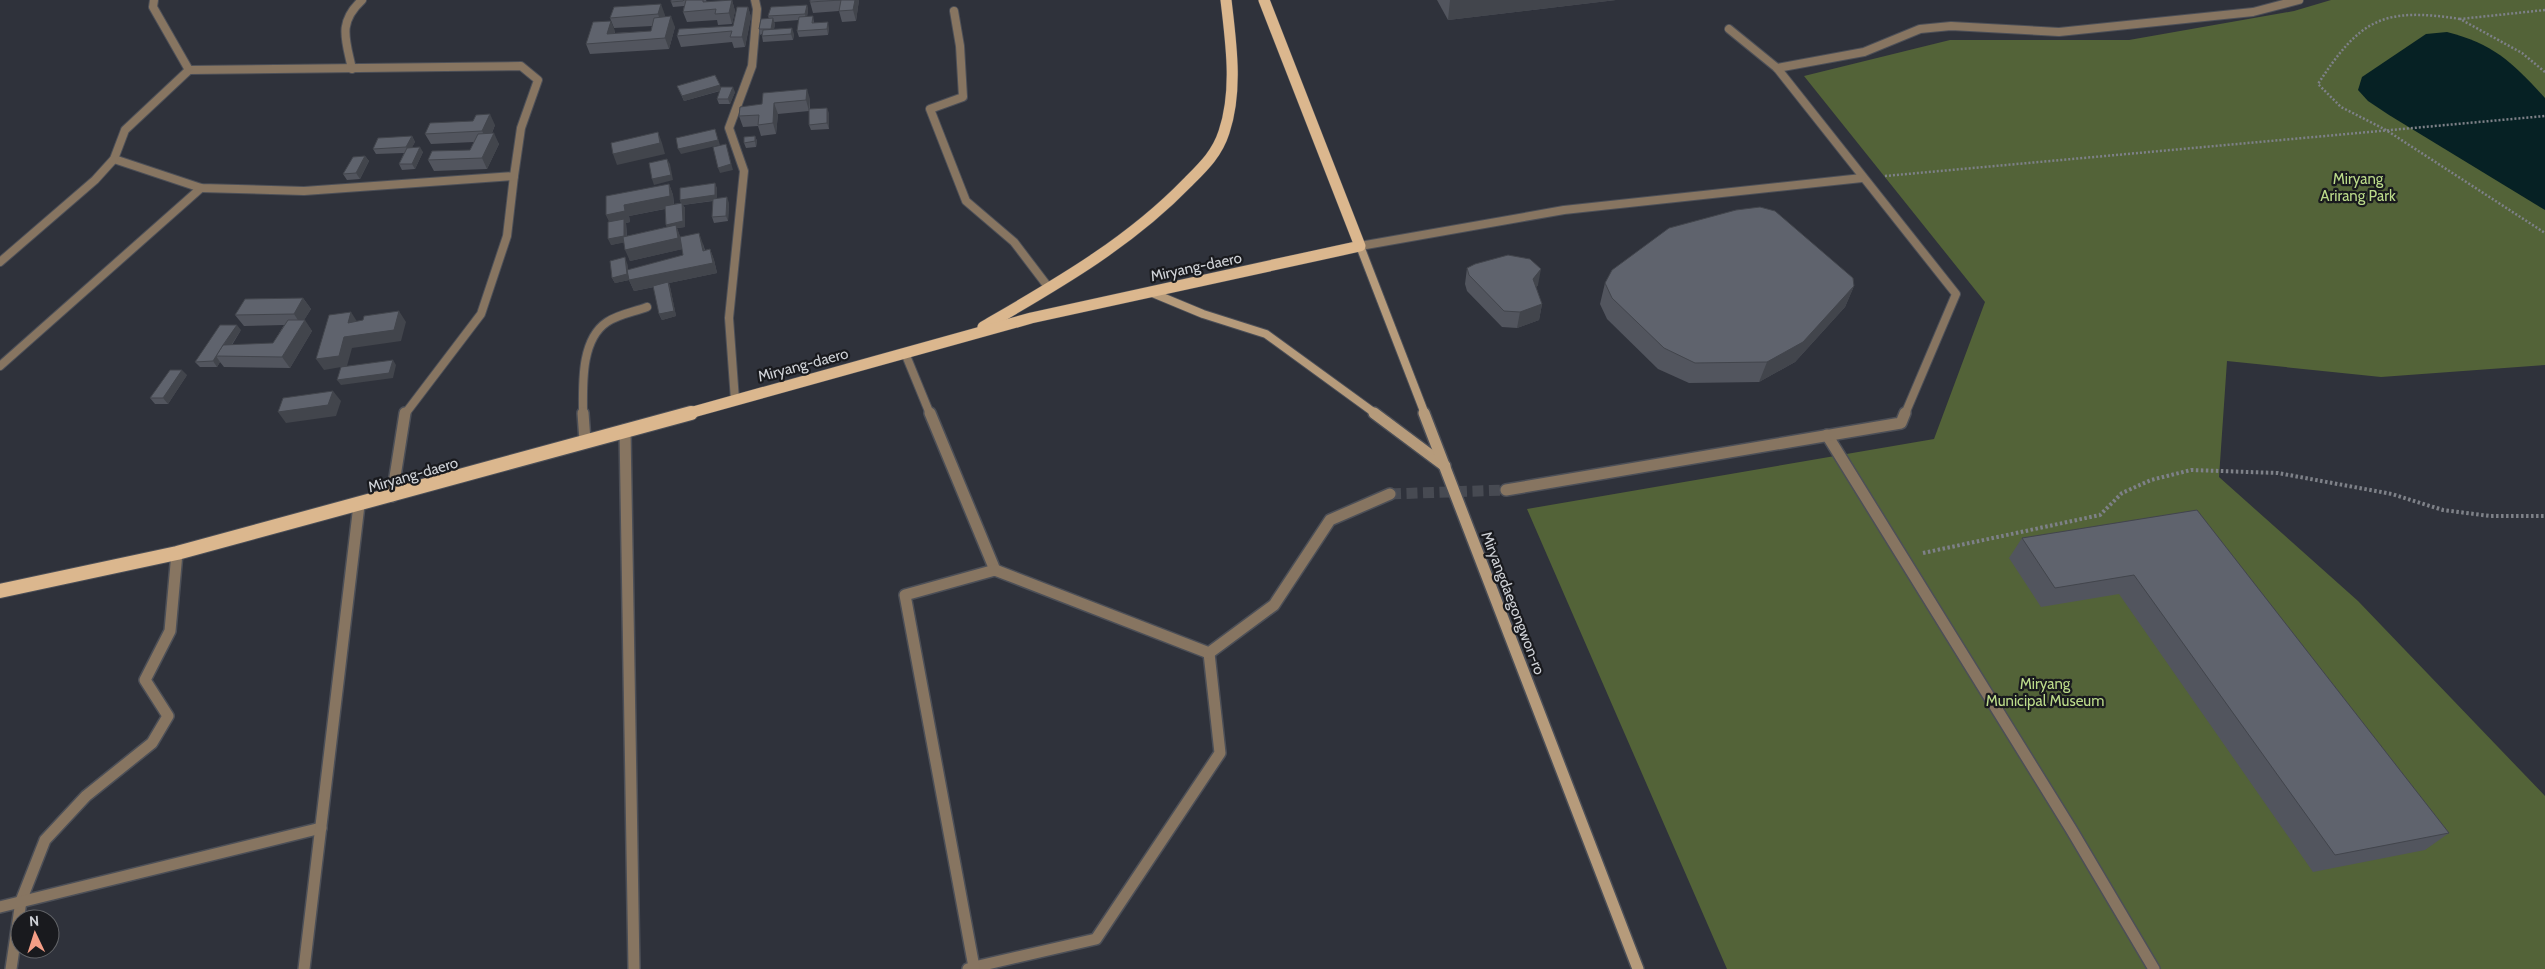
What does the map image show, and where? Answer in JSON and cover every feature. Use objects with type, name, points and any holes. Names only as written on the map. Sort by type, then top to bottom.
[{"type":"main road","points":[[968,335],[1078,272],[1137,230],[1184,187],[1217,150],[1228,113],[1233,67],[1226,0]]},
{"type":"main road","points":[[1264,0],[1360,246]]},
{"type":"main road","name":"Miryang-daero","points":[[0,591],[177,553],[359,505],[1031,318],[1360,246]]},
{"type":"main road","name":"Miryangdaegongwon-ro","points":[[1360,246],[1638,969]]},
{"type":"main road","points":[[1150,292],[1203,314],[1266,334],[1314,367],[1444,466]]},
{"type":"main road","points":[[0,599],[33,584]]},
{"type":"street","points":[[154,0],[153,6],[190,70]]},
{"type":"street","points":[[352,70],[343,20],[349,9],[362,0]]},
{"type":"street","points":[[735,400],[729,318],[744,171],[729,128],[752,66],[758,8],[755,0]]},
{"type":"street","points":[[1777,68],[1864,52],[1920,28],[1951,26],[2028,32],[2059,32],[2253,12],[2299,0]]},
{"type":"street","points":[[954,11],[960,46],[963,97],[930,109],[966,201],[1014,242],[1049,288]]},
{"type":"street","points":[[1506,490],[1901,423],[1956,294],[1862,178],[1777,68],[1729,29]]},
{"type":"street","points":[[0,262],[94,180],[114,158],[125,130],[190,70],[352,70],[521,66],[538,80],[521,128],[507,236],[481,314],[406,412],[392,496]]},
{"type":"street","points":[[114,158],[201,188],[304,191],[514,176]]},
{"type":"street","points":[[1360,246],[1564,210],[1862,178]]},
{"type":"street","points":[[0,366],[201,188]]},
{"type":"street","points":[[585,442],[582,383],[589,346],[603,325],[647,307]]},
{"type":"street","points":[[905,353],[995,570]]},
{"type":"street","points":[[625,430],[634,969]]},
{"type":"street","points":[[1827,435],[2071,829],[2154,969]]},
{"type":"street","points":[[1209,653],[1274,605],[1330,520],[1390,494]]},
{"type":"street","points":[[304,969],[359,505]]},
{"type":"street","points":[[11,969],[21,901],[45,840],[86,796],[152,743],[168,716],[144,680],[170,631],[177,553]]},
{"type":"street","points":[[995,570],[1209,653],[1220,754],[1096,940],[971,968],[905,594],[995,570]]},
{"type":"street","points":[[0,906],[321,828]]},
{"type":"path","points":[[2545,10],[2460,19],[2428,13],[2395,14],[2378,20],[2355,34],[2331,62],[2318,84],[2341,107],[2386,130],[2545,233]]},
{"type":"path","points":[[2460,19],[2522,53],[2545,72]]},
{"type":"path","points":[[1862,178],[2545,116]]},
{"type":"path","points":[[1903,558],[2100,515],[2122,493],[2151,480],[2191,470],[2278,473],[2392,494],[2443,510],[2490,516],[2545,516]]},
{"type":"green space","name":"Miryang Municipal Museum","points":[[2331,0],[2545,0],[2545,365],[2381,377],[2227,361],[2219,477],[2358,601],[2545,796],[2545,969],[1727,969],[1527,509],[1934,439],[1985,302],[1804,76],[1950,40],[2129,40],[2294,11]]},
{"type":"shaded area","points":[[2447,32],[2478,42],[2502,56],[2545,98],[2545,210],[2389,115],[2368,101],[2358,90],[2362,77],[2426,34]]},
{"type":"building","points":[[671,0],[684,0],[671,2]]},
{"type":"building","points":[[686,0],[703,0],[703,2],[732,0],[729,13],[715,14],[716,9],[683,12]]},
{"type":"building","points":[[810,0],[841,0],[810,2]]},
{"type":"building","points":[[841,0],[855,0],[853,10],[839,11]]},
{"type":"building","points":[[661,4],[658,14],[610,18],[614,7]]},
{"type":"building","points":[[807,5],[805,14],[768,16],[771,7]]},
{"type":"building","points":[[737,7],[748,7],[742,37],[730,37],[732,31],[677,36],[679,29],[733,26]]},
{"type":"building","points":[[671,16],[665,38],[586,44],[593,22],[611,21],[607,34],[651,31],[654,18]]},
{"type":"building","points":[[813,16],[812,23],[828,22],[827,29],[797,31],[799,17]]},
{"type":"building","points":[[773,18],[771,29],[759,29],[761,19]]},
{"type":"building","points":[[792,28],[791,34],[762,36],[763,30]]},
{"type":"building","points":[[715,75],[720,85],[682,96],[677,86]]},
{"type":"building","points":[[721,87],[733,87],[728,99],[717,99]]},
{"type":"building","points":[[807,89],[806,100],[774,103],[773,123],[758,125],[759,115],[739,116],[740,107],[762,104],[763,93]]},
{"type":"building","points":[[827,108],[827,123],[809,125],[809,109]]},
{"type":"building","points":[[490,114],[482,131],[425,134],[430,123],[473,121],[476,115]]},
{"type":"building","points":[[715,129],[718,140],[678,149],[676,138]]},
{"type":"building","points":[[658,132],[660,143],[613,154],[611,143]]},
{"type":"building","points":[[494,133],[482,158],[428,160],[432,151],[470,150],[478,134]]},
{"type":"building","points":[[412,136],[406,147],[373,149],[378,138]]},
{"type":"building","points":[[755,136],[755,141],[744,143],[744,137]]},
{"type":"building","points":[[726,144],[731,164],[718,168],[713,147]]},
{"type":"building","points":[[420,147],[412,164],[399,164],[407,148]]},
{"type":"building","points":[[365,156],[356,173],[343,174],[353,157]]},
{"type":"building","points":[[667,159],[671,175],[652,179],[649,163]]},
{"type":"building","points":[[715,183],[715,195],[680,200],[680,188]]},
{"type":"building","points":[[669,184],[670,196],[624,205],[625,211],[606,215],[606,196]]},
{"type":"building","points":[[727,197],[726,216],[712,217],[713,199]]},
{"type":"building","points":[[682,203],[683,221],[666,225],[665,206]]},
{"type":"building","points":[[1760,207],[1775,211],[1853,278],[1854,286],[1803,342],[1767,362],[1695,363],[1664,348],[1612,298],[1605,283],[1612,270],[1669,228],[1736,210]]},
{"type":"building","points":[[624,219],[624,236],[608,239],[608,222]]},
{"type":"building","points":[[676,225],[678,238],[625,250],[623,237]]},
{"type":"building","points":[[699,233],[703,251],[710,249],[713,263],[629,280],[627,270],[683,255],[680,237]]},
{"type":"building","points":[[1508,255],[1530,259],[1541,269],[1533,279],[1542,304],[1520,312],[1504,311],[1469,275],[1467,268]]},
{"type":"building","points":[[625,257],[627,274],[612,278],[610,261]]},
{"type":"building","points":[[668,282],[674,311],[659,314],[653,286]]},
{"type":"building","points":[[303,298],[294,314],[235,315],[245,299]]},
{"type":"building","points":[[399,311],[394,330],[344,337],[339,356],[316,359],[329,315],[351,312],[348,323],[363,320],[364,316]]},
{"type":"building","points":[[288,320],[305,320],[282,357],[216,356],[223,345],[273,343]]},
{"type":"building","points":[[220,325],[237,325],[213,361],[195,362]]},
{"type":"building","points":[[393,360],[389,373],[337,380],[341,367]]},
{"type":"building","points":[[170,370],[182,370],[163,398],[150,398]]},
{"type":"building","points":[[333,391],[328,405],[278,412],[283,398]]},
{"type":"building","points":[[2197,510],[2449,833],[2335,855],[2134,575],[2055,588],[2022,538]]},
{"type":"tunnel","points":[[1390,494],[1506,490]]},
{"type":"park label","name":"Miryang Arirang Park","points":[[2358,188]]}]
